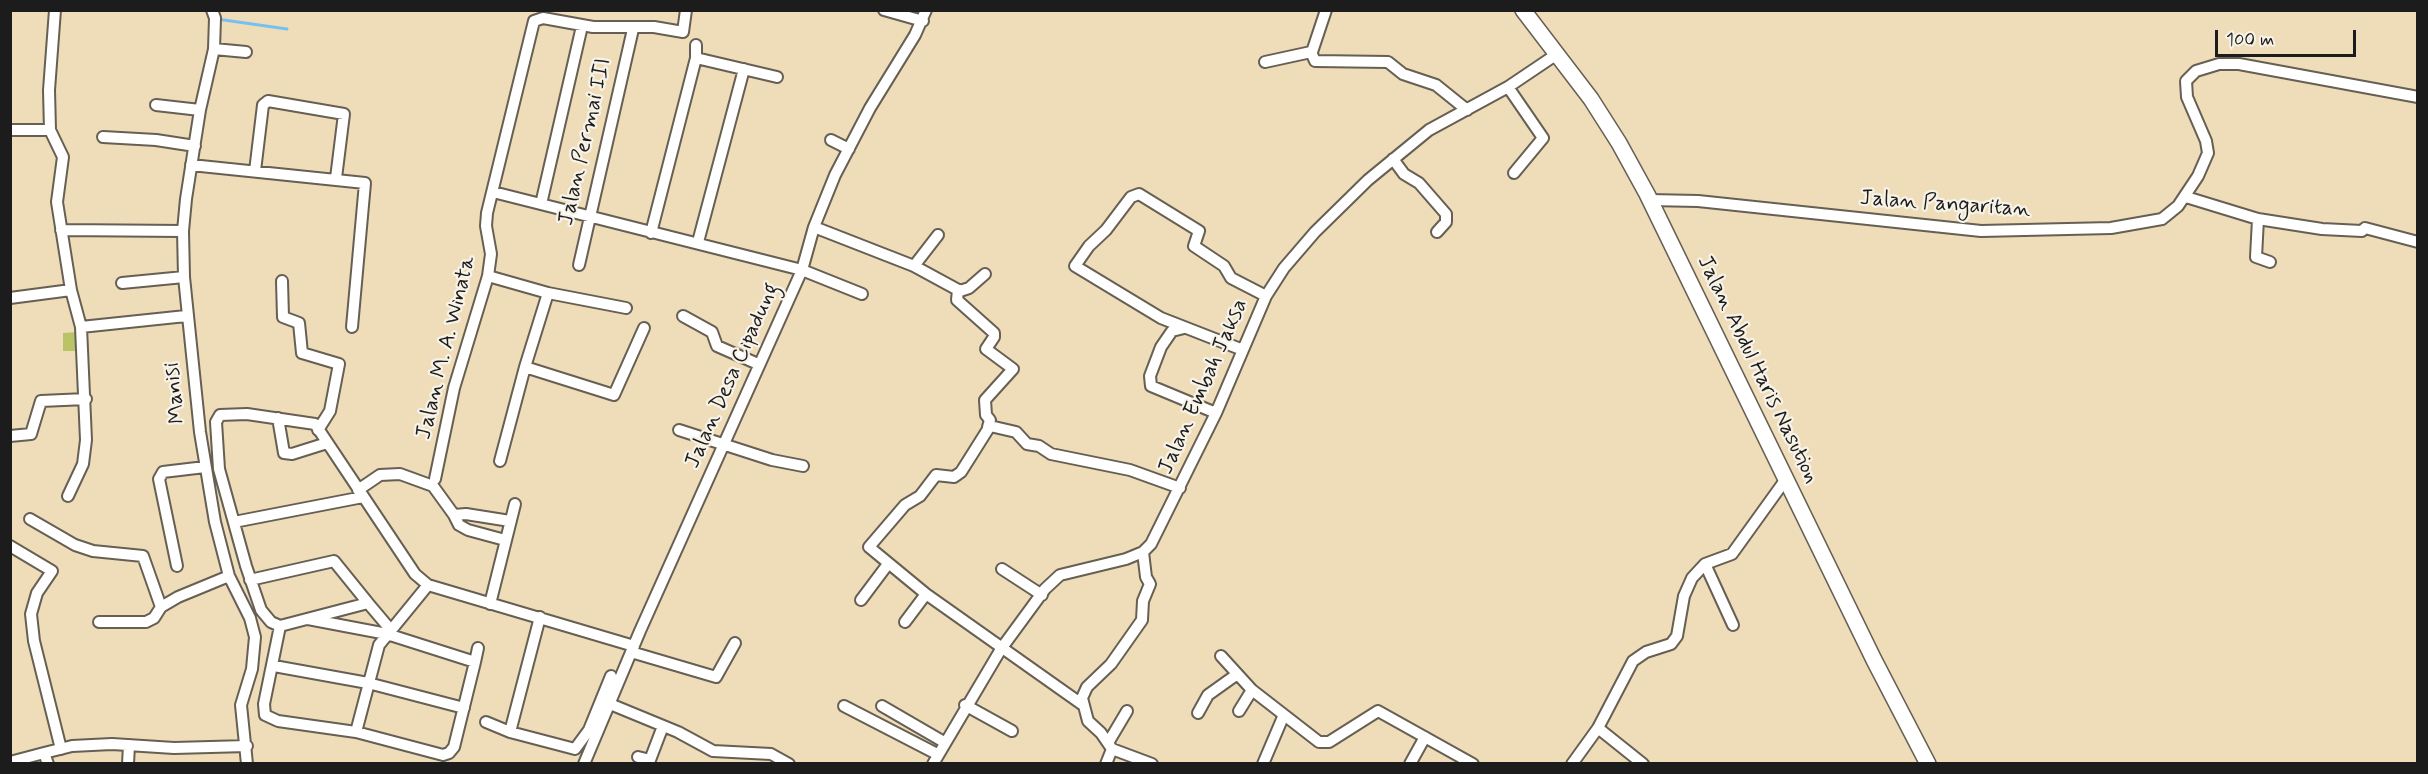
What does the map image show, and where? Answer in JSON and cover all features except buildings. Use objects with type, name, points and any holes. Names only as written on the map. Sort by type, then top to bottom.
[{"type":"highway","name":"Jalan Abdul Haris Nasution","points":[[1523,10],[1557,54],[1619,143],[1874,660],[1928,764]]},
{"type":"street","points":[[55,10],[49,90],[50,130],[63,157],[57,194],[71,290],[81,327],[87,430],[82,464],[69,496]]},
{"type":"street","name":"Manisi","points":[[212,10],[215,18],[214,49],[200,110],[191,165],[183,231],[184,277],[186,316],[215,522],[229,576],[250,618],[255,637],[252,669],[241,705],[247,746],[247,764]]},
{"type":"street","points":[[541,204],[582,26],[633,29],[654,27],[683,32],[686,10]]},
{"type":"street","points":[[885,10],[921,18]]},
{"type":"street","points":[[1326,10],[1312,52],[1316,61],[1394,64],[1403,74],[1436,85],[1467,110]]},
{"type":"street","name":"Jalan M. A. Winata","points":[[435,479],[454,388],[489,276],[491,252],[486,226],[534,21],[543,18],[582,26]]},
{"type":"street","name":"Jalan Desa Cipadung","points":[[584,764],[632,649],[802,270],[814,227],[849,149],[921,18]]},
{"type":"street","name":"Jalan Permai III","points":[[579,265],[588,216],[633,29]]},
{"type":"street","points":[[651,233],[696,58],[696,45]]},
{"type":"street","points":[[214,49],[246,52]]},
{"type":"street","points":[[1265,62],[1312,52]]},
{"type":"street","name":"Jalan Embah Jaksa","points":[[1143,552],[1151,544],[1180,488],[1216,413],[1266,296],[1284,268],[1334,211],[1392,159],[1429,130],[1508,87],[1557,54]]},
{"type":"street","points":[[696,58],[777,77]]},
{"type":"street","name":"Jalan Pangaritan","points":[[1649,200],[1698,201],[1981,231],[2111,228],[2157,222],[2195,200],[2208,153],[2206,141],[2187,97],[2186,81],[2196,71],[2219,64],[2239,64],[2418,97]]},
{"type":"street","points":[[698,242],[744,69]]},
{"type":"street","points":[[1508,87],[1542,135],[1514,173]]},
{"type":"street","points":[[255,171],[263,105],[268,101],[344,114],[336,178]]},
{"type":"street","points":[[156,105],[200,110]]},
{"type":"street","points":[[10,130],[50,130]]},
{"type":"street","points":[[104,137],[156,140],[195,146]]},
{"type":"street","points":[[831,140],[849,149]]},
{"type":"street","points":[[1392,159],[1404,174],[1419,183],[1446,214],[1446,222],[1437,232]]},
{"type":"street","points":[[191,165],[361,181],[366,187],[352,327]]},
{"type":"street","points":[[493,192],[802,270],[862,294]]},
{"type":"street","points":[[1243,350],[1161,318],[1075,266],[1131,197],[1142,195],[1200,232],[1194,246],[1224,266],[1232,278],[1266,296]]},
{"type":"street","points":[[2195,200],[2258,219],[2322,229],[2362,231],[2365,228],[2418,242]]},
{"type":"street","points":[[2258,219],[2256,257],[2271,262]]},
{"type":"street","points":[[814,227],[914,266],[958,290],[969,288],[985,274]]},
{"type":"street","points":[[61,230],[183,231]]},
{"type":"street","points":[[914,266],[938,235]]},
{"type":"street","points":[[489,276],[548,293],[626,308]]},
{"type":"street","points":[[122,283],[184,277]]},
{"type":"street","points":[[282,281],[283,317],[299,323],[302,353],[339,364],[330,411],[318,430]]},
{"type":"street","points":[[10,298],[71,290]]},
{"type":"street","points":[[958,290],[957,300],[995,335],[986,349],[1013,368],[985,400],[986,415],[990,420],[988,427],[961,472],[954,477],[936,475],[921,496],[905,505],[869,547],[926,594],[1083,705]]},
{"type":"street","points":[[500,461],[548,293]]},
{"type":"street","points":[[81,327],[186,316]]},
{"type":"street","points":[[683,316],[712,332],[717,346],[758,364]]},
{"type":"street","points":[[1185,327],[1172,331],[1161,347],[1150,376],[1150,383],[1153,387],[1171,396],[1216,413]]},
{"type":"street","points":[[525,367],[614,395],[644,328]]},
{"type":"street","points":[[10,436],[31,434],[41,401],[86,399]]},
{"type":"street","points":[[368,603],[280,626],[271,622],[261,610],[250,580],[219,468],[217,419],[224,414],[312,422],[418,578],[428,585],[540,618],[716,677],[735,644]]},
{"type":"street","points":[[278,418],[284,453],[292,454],[327,443]]},
{"type":"street","points":[[988,427],[1016,432],[1027,444],[1039,446],[1051,454],[1130,470],[1180,488]]},
{"type":"street","points":[[679,430],[803,466]]},
{"type":"street","points":[[177,566],[159,479],[163,472],[206,467]]},
{"type":"street","points":[[234,522],[360,493],[380,475],[400,474],[434,486],[459,525],[468,530],[505,540]]},
{"type":"street","points":[[1572,764],[1598,728],[1633,661],[1646,652],[1671,644],[1677,636],[1692,578],[1705,564],[1732,554],[1786,479]]},
{"type":"street","points":[[490,604],[515,504]]},
{"type":"street","points":[[454,515],[466,514],[510,521]]},
{"type":"street","points":[[30,519],[75,545],[93,551],[143,556],[161,607]]},
{"type":"street","points":[[10,546],[52,571],[37,593],[31,614],[34,641],[61,749]]},
{"type":"street","points":[[844,706],[935,759],[965,705],[1001,649],[1060,575],[1126,559],[1143,552],[1146,577],[1150,584],[1143,601],[1142,620],[1111,664],[1087,687],[1083,705],[1088,721],[1110,746],[1150,763]]},
{"type":"street","points":[[250,580],[335,561],[389,631]]},
{"type":"street","points":[[861,600],[888,564]]},
{"type":"street","points":[[1705,564],[1733,625]]},
{"type":"street","points":[[1002,568],[1042,595]]},
{"type":"street","points":[[99,622],[142,624],[154,618],[161,607],[229,576]]},
{"type":"street","points":[[356,732],[379,645],[428,585]]},
{"type":"street","points":[[904,622],[926,594]]},
{"type":"street","points":[[510,732],[540,618]]},
{"type":"street","points":[[308,619],[389,631],[475,662]]},
{"type":"street","points":[[280,626],[274,666],[264,704],[264,716],[279,721],[356,732],[447,755],[454,747],[478,648]]},
{"type":"street","points":[[1221,656],[1252,690],[1284,717],[1322,743],[1329,742],[1378,711],[1473,764]]},
{"type":"street","points":[[274,666],[368,683],[464,708]]},
{"type":"street","points":[[1198,713],[1208,695],[1236,675]]},
{"type":"street","points":[[486,722],[510,732],[570,749],[578,747],[589,730],[611,676]]},
{"type":"street","points":[[1239,711],[1252,690]]},
{"type":"street","points":[[610,705],[663,726],[716,752],[760,753],[776,756],[789,764]]},
{"type":"street","points":[[965,705],[1012,731]]},
{"type":"street","points":[[882,706],[944,742]]},
{"type":"street","points":[[1106,764],[1110,746],[1127,711]]},
{"type":"street","points":[[1263,764],[1284,717]]},
{"type":"street","points":[[638,757],[650,760],[663,726]]},
{"type":"street","points":[[1598,728],[1643,764]]},
{"type":"street","points":[[1410,764],[1425,737]]},
{"type":"street","points":[[10,762],[46,758],[61,749],[112,744],[174,748],[247,746]]},
{"type":"street","points":[[128,764],[129,746]]},
{"type":"street","points":[[755,764],[760,753]]},
{"type":"green space","points":[[79,332],[79,351],[63,351],[63,333]]},
{"type":"waterway","points":[[217,19],[287,29]]},
{"type":"waterway","points":[[732,413],[739,398]]},
{"type":"waterway","points":[[578,764],[589,738]]}]
